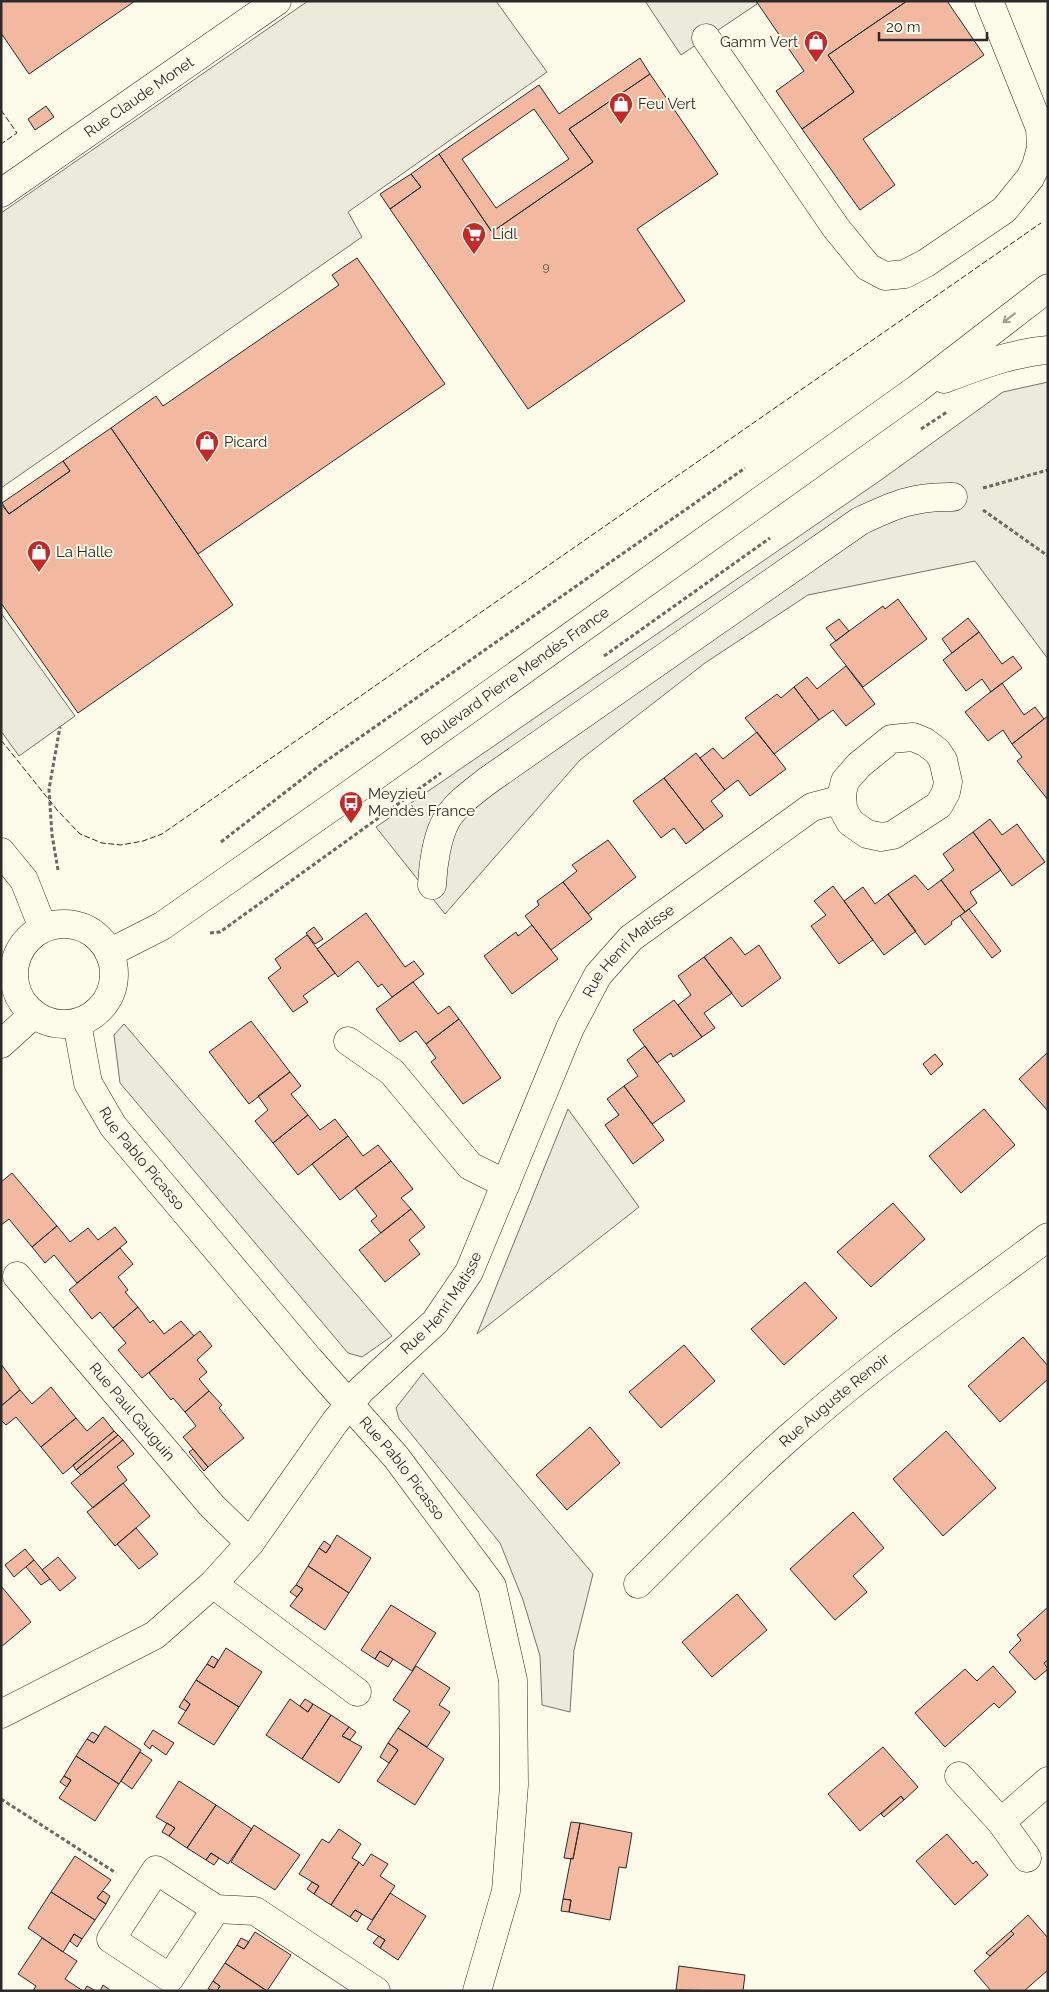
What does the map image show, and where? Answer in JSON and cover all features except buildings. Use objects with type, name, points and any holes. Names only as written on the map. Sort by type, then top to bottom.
[{"type":"street","name":"Rue Claude Monet","points":[[1,193],[277,1]]},
{"type":"street","points":[[706,38],[836,228],[868,267],[885,276],[905,274],[926,263],[1004,210],[1030,178],[1036,166],[1041,148],[1040,128],[989,1]]},
{"type":"street","name":"Boulevard Pierre Mendès France","points":[[109,953],[162,926],[917,389],[1048,288]]},
{"type":"street","name":"Boulevard Pierre Mendès France","points":[[917,389],[971,368],[1025,352],[1048,350]]},
{"type":"street","points":[[432,885],[433,862],[446,819],[462,802],[487,781],[860,521],[898,503],[932,496],[953,496]]},
{"type":"street","name":"Rue Henri Matisse","points":[[349,1404],[361,1390],[435,1322],[469,1272],[570,1028],[598,975],[631,938],[812,807],[842,798]]},
{"type":"street","points":[[1,852],[24,880],[43,928]]},
{"type":"street","points":[[58,924],[74,925],[88,930],[101,940],[109,953],[114,970],[112,987],[105,1002],[93,1015],[77,1022],[62,1024],[48,1021],[34,1014],[22,1002],[16,986],[14,969],[19,952],[29,938],[43,928],[58,924]]},
{"type":"street","points":[[1,1044],[34,1014]]},
{"type":"street","name":"Rue Pablo Picasso","points":[[77,1022],[88,1083],[113,1126],[349,1404],[396,1456],[492,1586],[513,1680],[514,1785],[506,1891],[477,1991]]},
{"type":"street","points":[[348,1041],[392,1072],[470,1166],[506,1184]]},
{"type":"street","name":"Rue Auguste Renoir","points":[[638,1584],[732,1490],[793,1434],[860,1378],[954,1305],[1048,1237]]},
{"type":"street","name":"Rue Paul Gauguin","points":[[17,1276],[212,1506],[250,1543]]},
{"type":"street","points":[[1,1714],[155,1635],[213,1584],[250,1543],[349,1404]]},
{"type":"street","points":[[213,1584],[357,1692]]},
{"type":"street","points":[[958,1776],[1002,1822],[1027,1858]]},
{"type":"street","points":[[1002,1822],[1048,1781]]},
{"type":"street","points":[[216,1909],[170,1978],[111,1939],[156,1870],[216,1909],[255,1911],[376,1991]]},
{"type":"path","points":[[953,496],[1048,470]]},
{"type":"path","points":[[953,496],[977,506],[1048,556]]},
{"type":"path","points":[[58,870],[52,835],[49,789],[60,727]]},
{"type":"path","points":[[1,1799],[143,1890]]},
{"type":"shaded area","points":[[308,1],[496,1],[547,72],[348,212],[362,237],[1,488],[1,213]]},
{"type":"shaded area","points":[[645,1],[756,1],[757,4],[681,55]]},
{"type":"shaded area","points":[[1048,382],[1048,659],[975,561],[808,595],[705,663],[580,760],[445,914],[376,827],[881,480],[1003,392]]},
{"type":"shaded area","points":[[1,613],[75,716],[19,756],[1,731]]},
{"type":"shaded area","points":[[124,1024],[392,1336],[362,1357],[348,1353],[120,1083],[114,1035]]},
{"type":"shaded area","points":[[568,1109],[639,1207],[477,1334]]},
{"type":"shaded area","points":[[423,1373],[593,1574],[574,1650],[570,1712],[542,1705],[540,1656],[523,1600],[500,1543],[399,1419],[396,1408]]},
{"type":"fence","points":[[1,110],[17,133],[1,144]]},
{"type":"fence","points":[[1,740],[58,811],[80,834],[102,843],[121,845],[143,841],[162,834],[1041,223]]},
{"type":"place","name":"Gamm Vert","points":[[816,63]]},
{"type":"place","name":"Feu Vert","points":[[621,125]]},
{"type":"place","name":"Lidl","points":[[474,255]]},
{"type":"place","name":"Picard","points":[[207,463]]},
{"type":"place","name":"La Halle","points":[[39,573]]},
{"type":"place","name":"Meyzieu Mendès France","points":[[351,824]]}]
